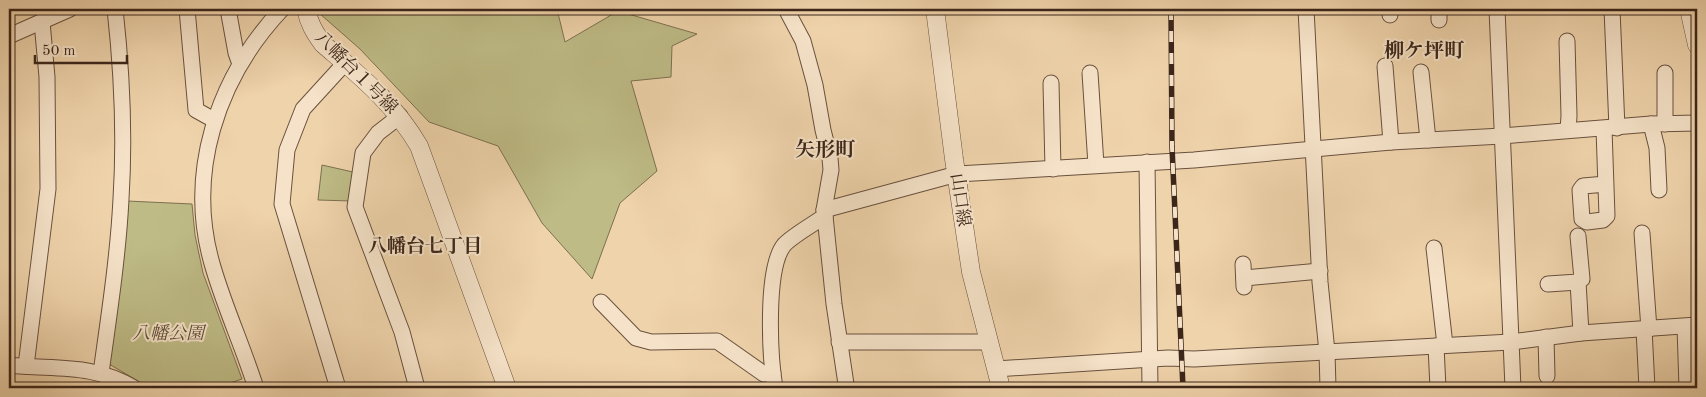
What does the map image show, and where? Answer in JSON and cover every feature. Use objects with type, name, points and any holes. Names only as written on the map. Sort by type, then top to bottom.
[{"type":"street","points":[[9,36],[70,9]]},
{"type":"street","points":[[101,372],[114,277],[121,198],[123,118],[120,53],[115,9]]},
{"type":"street","points":[[187,9],[196,110],[214,120]]},
{"type":"street","points":[[228,9],[236,53],[240,64]]},
{"type":"street","points":[[256,388],[213,266],[206,234],[203,201],[204,174],[214,120],[222,98],[240,64],[282,9]]},
{"type":"street","name":"八幡台１号線","points":[[306,9],[311,27],[323,44],[381,95],[400,116],[419,146],[507,388]]},
{"type":"street","points":[[786,9],[803,41],[815,84],[830,158],[831,170],[825,213],[834,304],[846,384]]},
{"type":"street","name":"山口線","points":[[935,9],[971,272],[1000,388]]},
{"type":"street","points":[[1306,9],[1328,388]]},
{"type":"street","points":[[1497,9],[1513,388]]},
{"type":"street","points":[[1606,184],[1610,128],[1612,9]]},
{"type":"street","points":[[1689,9],[1697,45]]},
{"type":"street","points":[[26,366],[48,189],[47,77],[42,22]]},
{"type":"street","points":[[1567,41],[1568,130]]},
{"type":"street","points":[[338,388],[282,204],[287,150],[303,109],[345,63]]},
{"type":"street","points":[[1386,66],[1391,142]]},
{"type":"street","points":[[1421,72],[1428,140]]},
{"type":"street","points":[[1658,190],[1658,124],[1664,73]]},
{"type":"street","points":[[1087,82],[1096,165]]},
{"type":"street","points":[[1048,92],[1053,169]]},
{"type":"street","points":[[400,116],[378,133],[363,154],[355,207],[402,332],[418,388]]},
{"type":"street","points":[[774,384],[770,309],[774,274],[785,244],[825,213],[957,174],[1194,160],[1391,142],[1697,123]]},
{"type":"street","points":[[1147,162],[1150,388]]},
{"type":"street","points":[[1642,233],[1647,329],[1647,388]]},
{"type":"street","points":[[1548,284],[1578,282],[1582,278],[1578,236]]},
{"type":"street","points":[[1434,248],[1440,345],[1438,388]]},
{"type":"street","points":[[1244,277],[1320,271]]},
{"type":"street","points":[[1578,282],[1581,333]]},
{"type":"street","points":[[601,302],[636,338],[651,342],[717,341],[764,374],[774,384]]},
{"type":"street","points":[[996,369],[1149,359],[1194,359],[1511,342],[1581,333],[1691,326],[1687,388]]},
{"type":"street","points":[[1546,337],[1547,376]]},
{"type":"street","points":[[839,342],[989,342]]},
{"type":"street","points":[[9,364],[74,368],[101,372],[134,388]]},
{"type":"green space","points":[[319,9],[557,9],[565,42],[618,11],[697,34],[672,46],[671,77],[631,81],[657,171],[620,203],[592,279],[542,223],[498,146],[429,122],[360,49],[319,13]]},
{"type":"green space","points":[[322,165],[353,172],[351,201],[318,200]]},
{"type":"green space","name":"八幡公園","points":[[127,201],[192,204],[195,235],[203,273],[242,379],[215,388],[147,388],[109,364]]},
{"type":"railway","points":[[1171,9],[1172,147],[1183,388]]},
{"type":"district","name":"柳ケ坪町","points":[[1424,52]]},
{"type":"district","name":"矢形町","points":[[825,151]]},
{"type":"district","name":"八幡台七丁目","points":[[425,247]]}]
